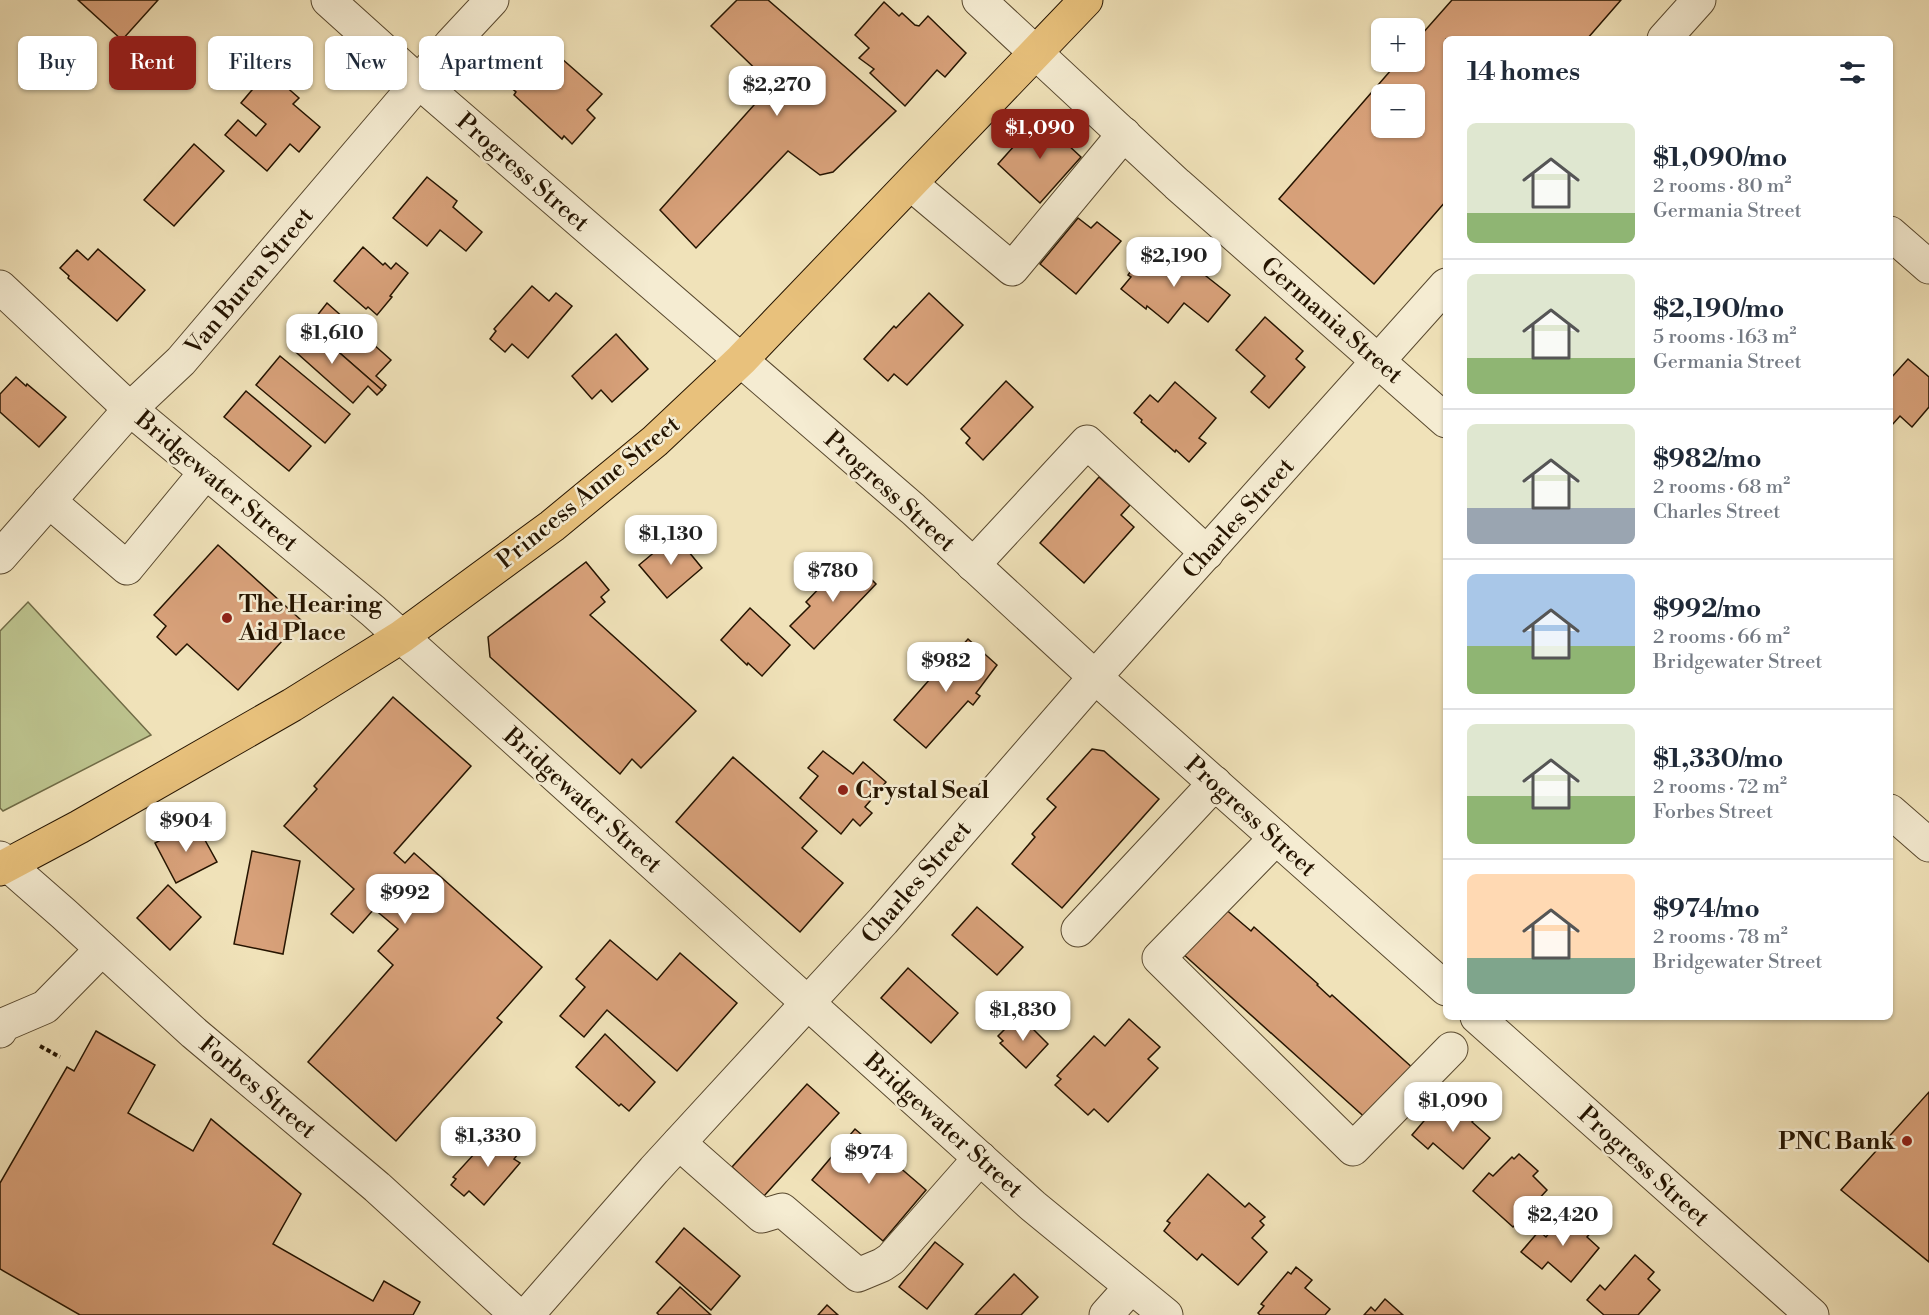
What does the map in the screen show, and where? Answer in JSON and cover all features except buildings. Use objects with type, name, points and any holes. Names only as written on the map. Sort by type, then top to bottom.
[{"type":"main road","name":"Princess Anne Street","points":[[3,864],[79,827],[292,705],[401,637],[552,526],[655,441],[741,360],[1086,0]]},
{"type":"street","name":"Progress Street","points":[[328,0],[419,82]]},
{"type":"street","name":"Van Buren Street","points":[[460,36],[492,0]]},
{"type":"street","name":"Germania Street","points":[[979,0],[1186,192],[1443,418]]},
{"type":"street","points":[[1669,36],[1699,0]]},
{"type":"street","name":"Van Buren Street","points":[[0,557],[130,409],[181,361],[419,82]]},
{"type":"street","name":"Progress Street","points":[[428,90],[913,509],[1095,677],[1443,986]]},
{"type":"street","points":[[910,184],[1012,269],[1124,134]]},
{"type":"street","points":[[1893,236],[1929,267]]},
{"type":"street","name":"Bridgewater Street","points":[[0,286],[130,409],[373,611],[1033,1206],[1166,1315]]},
{"type":"street","name":"Charles Street","points":[[527,1315],[679,1143],[883,921],[1095,677],[1443,288]]},
{"type":"street","points":[[973,565],[1087,442],[1207,553]]},
{"type":"street","points":[[49,501],[126,568],[206,472]]},
{"type":"street","points":[[1078,930],[1215,783]]},
{"type":"street","points":[[1893,814],[1929,845]]},
{"type":"street","points":[[1276,838],[1159,957],[1353,1149],[1451,1049]]},
{"type":"street","name":"Forbes Street","points":[[3,864],[102,949],[194,1034],[378,1187],[517,1315]]},
{"type":"street","points":[[1,1026],[45,1008],[102,949]]},
{"type":"street","name":"Progress Street","points":[[1480,1020],[1812,1315]]},
{"type":"street","points":[[679,1143],[762,1216],[782,1210],[858,1275],[891,1259],[980,1158]]},
{"type":"street","points":[[1106,1315],[1131,1287]]},
{"type":"green space","points":[[28,602],[151,735],[3,811],[0,808],[0,631]]},
{"type":"place","name":"The Hearing Aid Place","points":[[227,618]]},
{"type":"place","name":"Crystal Seal","points":[[843,790]]},
{"type":"place","name":"PNC Bank","points":[[1907,1141]]}]
